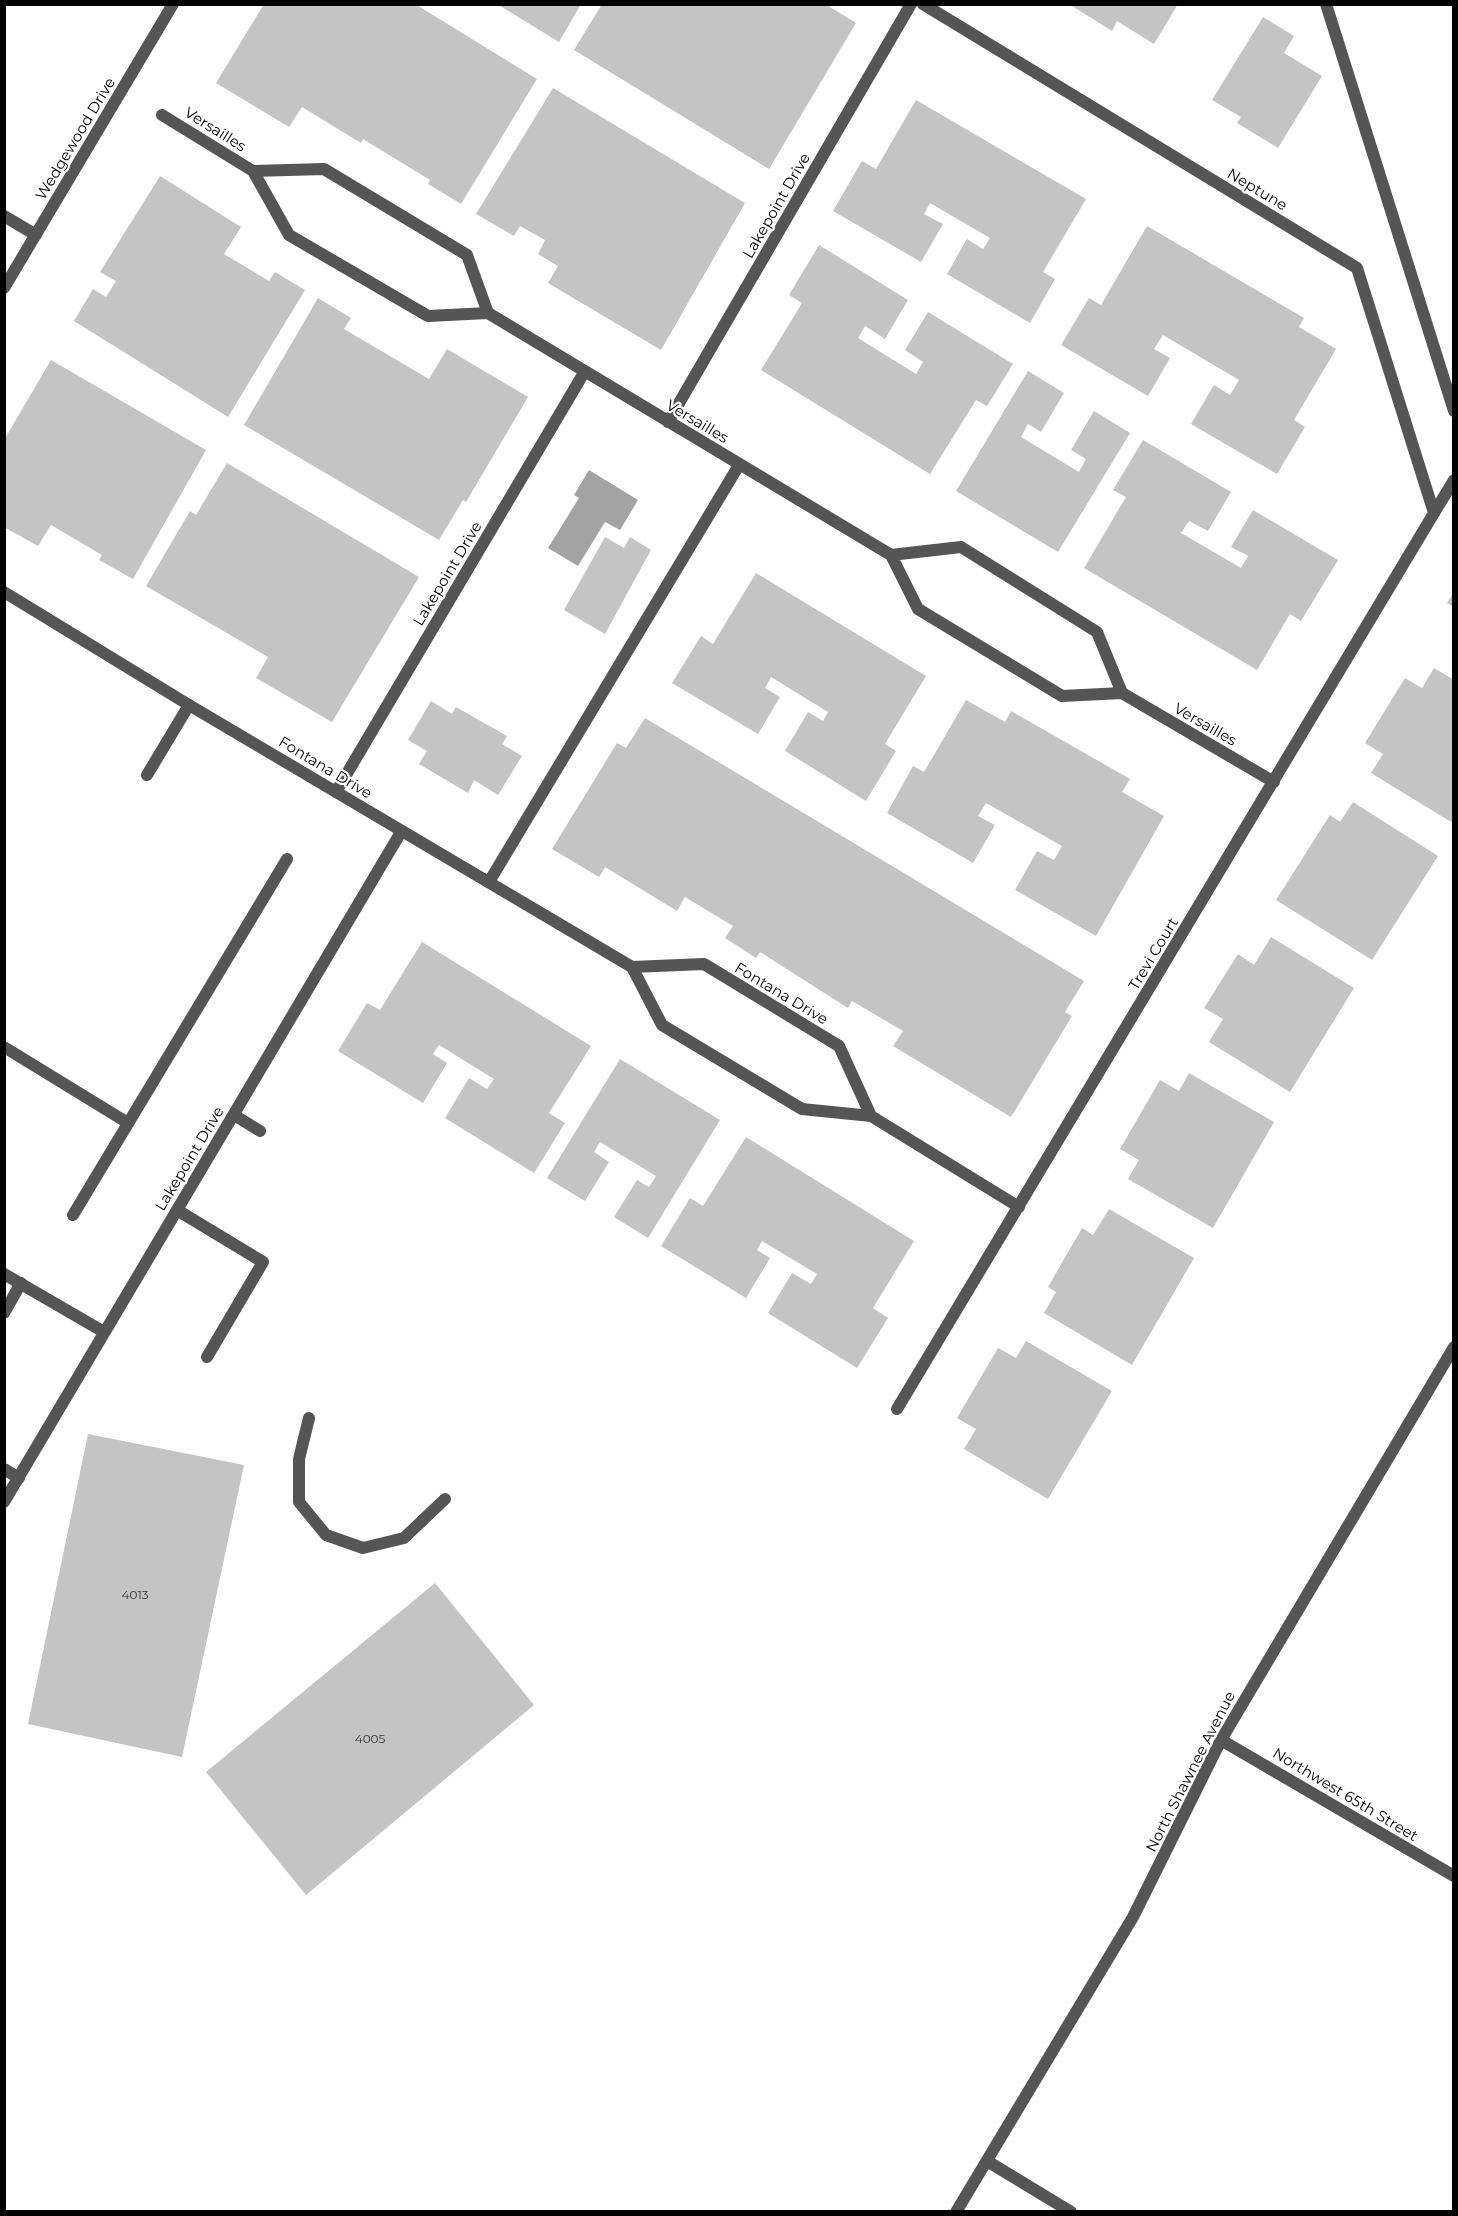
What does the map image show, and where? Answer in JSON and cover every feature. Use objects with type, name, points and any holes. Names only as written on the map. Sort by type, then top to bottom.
[{"type":"street","name":"Wedgewood Drive","points":[[4,288],[173,4]]},
{"type":"street","name":"Lakepoint Drive","points":[[668,422],[911,4]]},
{"type":"street","name":"Neptune","points":[[923,4],[1357,268],[1434,513]]},
{"type":"street","points":[[1326,4],[1454,411]]},
{"type":"street","name":"Versailles","points":[[162,115],[253,171],[289,235],[428,316],[488,313],[891,555]]},
{"type":"street","name":"Versailles","points":[[253,171],[324,169],[467,255],[488,313]]},
{"type":"street","points":[[4,216],[36,235]]},
{"type":"street","name":"Lakepoint Drive","points":[[336,792],[585,371]]},
{"type":"street","points":[[489,882],[739,465]]},
{"type":"street","name":"Trevi Court","points":[[897,1409],[1454,480]]},
{"type":"street","points":[[961,547],[1097,632],[1122,693],[1062,696],[918,609],[891,555],[961,547]]},
{"type":"street","name":"Fontana Drive","points":[[4,592],[401,832],[632,967],[704,964],[839,1046],[871,1116]]},
{"type":"street","name":"Versailles","points":[[1122,693],[1274,782]]},
{"type":"street","points":[[147,775],[189,705]]},
{"type":"street","name":"Lakepoint Drive","points":[[4,1502],[401,832]]},
{"type":"street","points":[[72,1215],[287,859]]},
{"type":"street","points":[[632,967],[662,1025],[801,1109],[871,1116],[1019,1207]]},
{"type":"street","points":[[4,1047],[128,1123]]},
{"type":"street","points":[[234,1115],[260,1131]]},
{"type":"street","points":[[177,1210],[262,1262],[207,1357]]},
{"type":"street","points":[[4,1274],[105,1332]]},
{"type":"street","points":[[4,1312],[21,1284]]},
{"type":"street","name":"North Shawnee Avenue","points":[[956,2211],[1133,1917],[1221,1740],[1454,1347]]},
{"type":"street","points":[[309,1418],[299,1459],[299,1502],[326,1535],[363,1548],[404,1538],[445,1500]]},
{"type":"street","points":[[4,1469],[19,1478]]},
{"type":"street","name":"Northwest 65th Street","points":[[1221,1740],[1454,1876]]},
{"type":"street","points":[[987,2160],[1071,2211]]},
{"type":"shaded area","points":[[589,470],[638,500],[620,530],[605,522],[578,566],[548,548],[579,498],[574,495]]},
{"type":"building","points":[[264,4],[415,4],[537,79],[461,204],[428,184],[430,180],[363,139],[361,143],[302,107],[289,127],[216,83]]},
{"type":"building","points":[[497,4],[581,4],[559,42]]},
{"type":"building","points":[[602,4],[825,4],[856,23],[769,169],[574,50]]},
{"type":"building","points":[[1069,4],[1178,4],[1154,44],[1117,21],[1112,31]]},
{"type":"building","points":[[1263,17],[1294,36],[1284,53],[1322,76],[1278,148],[1237,123],[1241,117],[1212,100]]},
{"type":"building","points":[[553,88],[745,203],[661,350],[548,283],[558,266],[538,254],[545,240],[520,226],[514,236],[476,214]]},
{"type":"building","points":[[916,100],[1086,199],[1043,272],[1055,279],[1030,323],[947,274],[967,239],[983,249],[990,238],[930,203],[924,214],[943,224],[921,262],[833,211],[862,161],[876,169]]},
{"type":"building","points":[[160,176],[241,227],[224,254],[269,281],[275,272],[305,290],[228,417],[74,321],[93,289],[106,297],[116,281],[100,272]]},
{"type":"building","points":[[1147,226],[1304,318],[1299,327],[1336,349],[1294,420],[1305,427],[1277,474],[1191,424],[1214,385],[1230,395],[1239,380],[1163,335],[1154,349],[1170,358],[1148,396],[1061,345],[1089,298],[1101,305]]},
{"type":"building","points":[[819,245],[908,300],[885,339],[865,326],[858,338],[916,374],[923,362],[905,350],[928,312],[1013,364],[987,406],[976,400],[930,474],[761,370],[802,303],[789,295]]},
{"type":"building","points":[[318,298],[351,318],[344,329],[429,379],[447,349],[528,397],[466,502],[463,500],[439,540],[244,425]]},
{"type":"building","points":[[51,360],[206,450],[133,579],[99,560],[102,555],[51,525],[38,546],[4,527],[4,440]]},
{"type":"building","points":[[1028,371],[1064,393],[1041,432],[1028,424],[1021,437],[1079,472],[1086,459],[1071,450],[1094,411],[1130,433],[1058,552],[956,491]]},
{"type":"building","points":[[1143,440],[1231,492],[1208,531],[1189,521],[1181,533],[1241,568],[1248,556],[1231,547],[1253,510],[1338,560],[1301,621],[1290,614],[1257,670],[1084,568],[1126,497],[1113,490]]},
{"type":"building","points":[[227,463],[419,577],[332,722],[256,678],[268,657],[146,586],[190,511],[196,515]]},
{"type":"building","points":[[605,537],[624,548],[630,537],[651,550],[605,634],[564,610]]},
{"type":"building","points":[[756,573],[926,676],[885,744],[896,751],[866,801],[785,751],[808,712],[823,721],[828,712],[771,677],[765,688],[780,697],[758,734],[672,683],[701,636],[713,644]]},
{"type":"building","points":[[1454,592],[1454,607],[1447,603]]},
{"type":"building","points":[[1434,668],[1454,680],[1454,818],[1451,822],[1371,773],[1383,754],[1365,743],[1405,678],[1422,688]]},
{"type":"building","points":[[966,700],[1005,722],[1011,711],[1130,779],[1122,792],[1164,816],[1096,936],[1015,890],[1037,851],[1054,860],[1062,846],[986,803],[978,816],[995,825],[973,863],[887,813],[913,766],[924,772]]},
{"type":"building","points":[[431,701],[452,714],[456,707],[507,736],[502,744],[522,756],[498,795],[474,780],[468,793],[419,764],[427,751],[408,740]]},
{"type":"building","points":[[645,718],[1084,981],[1065,1012],[1072,1016],[1011,1117],[893,1046],[903,1031],[852,1001],[848,1008],[760,952],[756,958],[725,938],[733,926],[685,897],[677,911],[605,867],[599,877],[552,849],[617,743],[626,748]]},
{"type":"building","points":[[1353,802],[1438,856],[1372,960],[1276,900],[1330,815],[1340,822]]},
{"type":"building","points":[[1271,937],[1354,988],[1290,1092],[1209,1042],[1223,1019],[1204,1008],[1238,954],[1254,965]]},
{"type":"building","points":[[422,942],[591,1046],[549,1113],[565,1123],[534,1173],[445,1118],[469,1078],[487,1089],[494,1079],[439,1045],[433,1054],[447,1063],[423,1103],[338,1051],[367,1003],[380,1010]]},
{"type":"building","points":[[620,1059],[720,1120],[648,1238],[614,1217],[637,1180],[649,1187],[656,1176],[600,1142],[594,1152],[609,1162],[585,1201],[547,1178]]},
{"type":"building","points":[[1189,1073],[1274,1122],[1213,1228],[1128,1179],[1139,1160],[1120,1149],[1160,1080],[1179,1091]]},
{"type":"building","points":[[746,1137],[914,1241],[873,1308],[888,1318],[857,1368],[768,1313],[792,1273],[811,1284],[817,1274],[762,1241],[757,1250],[770,1258],[746,1298],[661,1246],[690,1198],[703,1206]]},
{"type":"building","points":[[1109,1209],[1194,1258],[1132,1365],[1044,1313],[1056,1292],[1048,1287],[1082,1228],[1093,1235]]},
{"type":"building","points":[[1026,1341],[1112,1391],[1048,1499],[964,1449],[976,1429],[957,1418],[998,1348],[1016,1358]]},
{"type":"building","points":[[88,1434],[244,1465],[182,1757],[28,1724]]},
{"type":"building","points":[[435,1583],[534,1705],[306,1895],[206,1772]]}]
